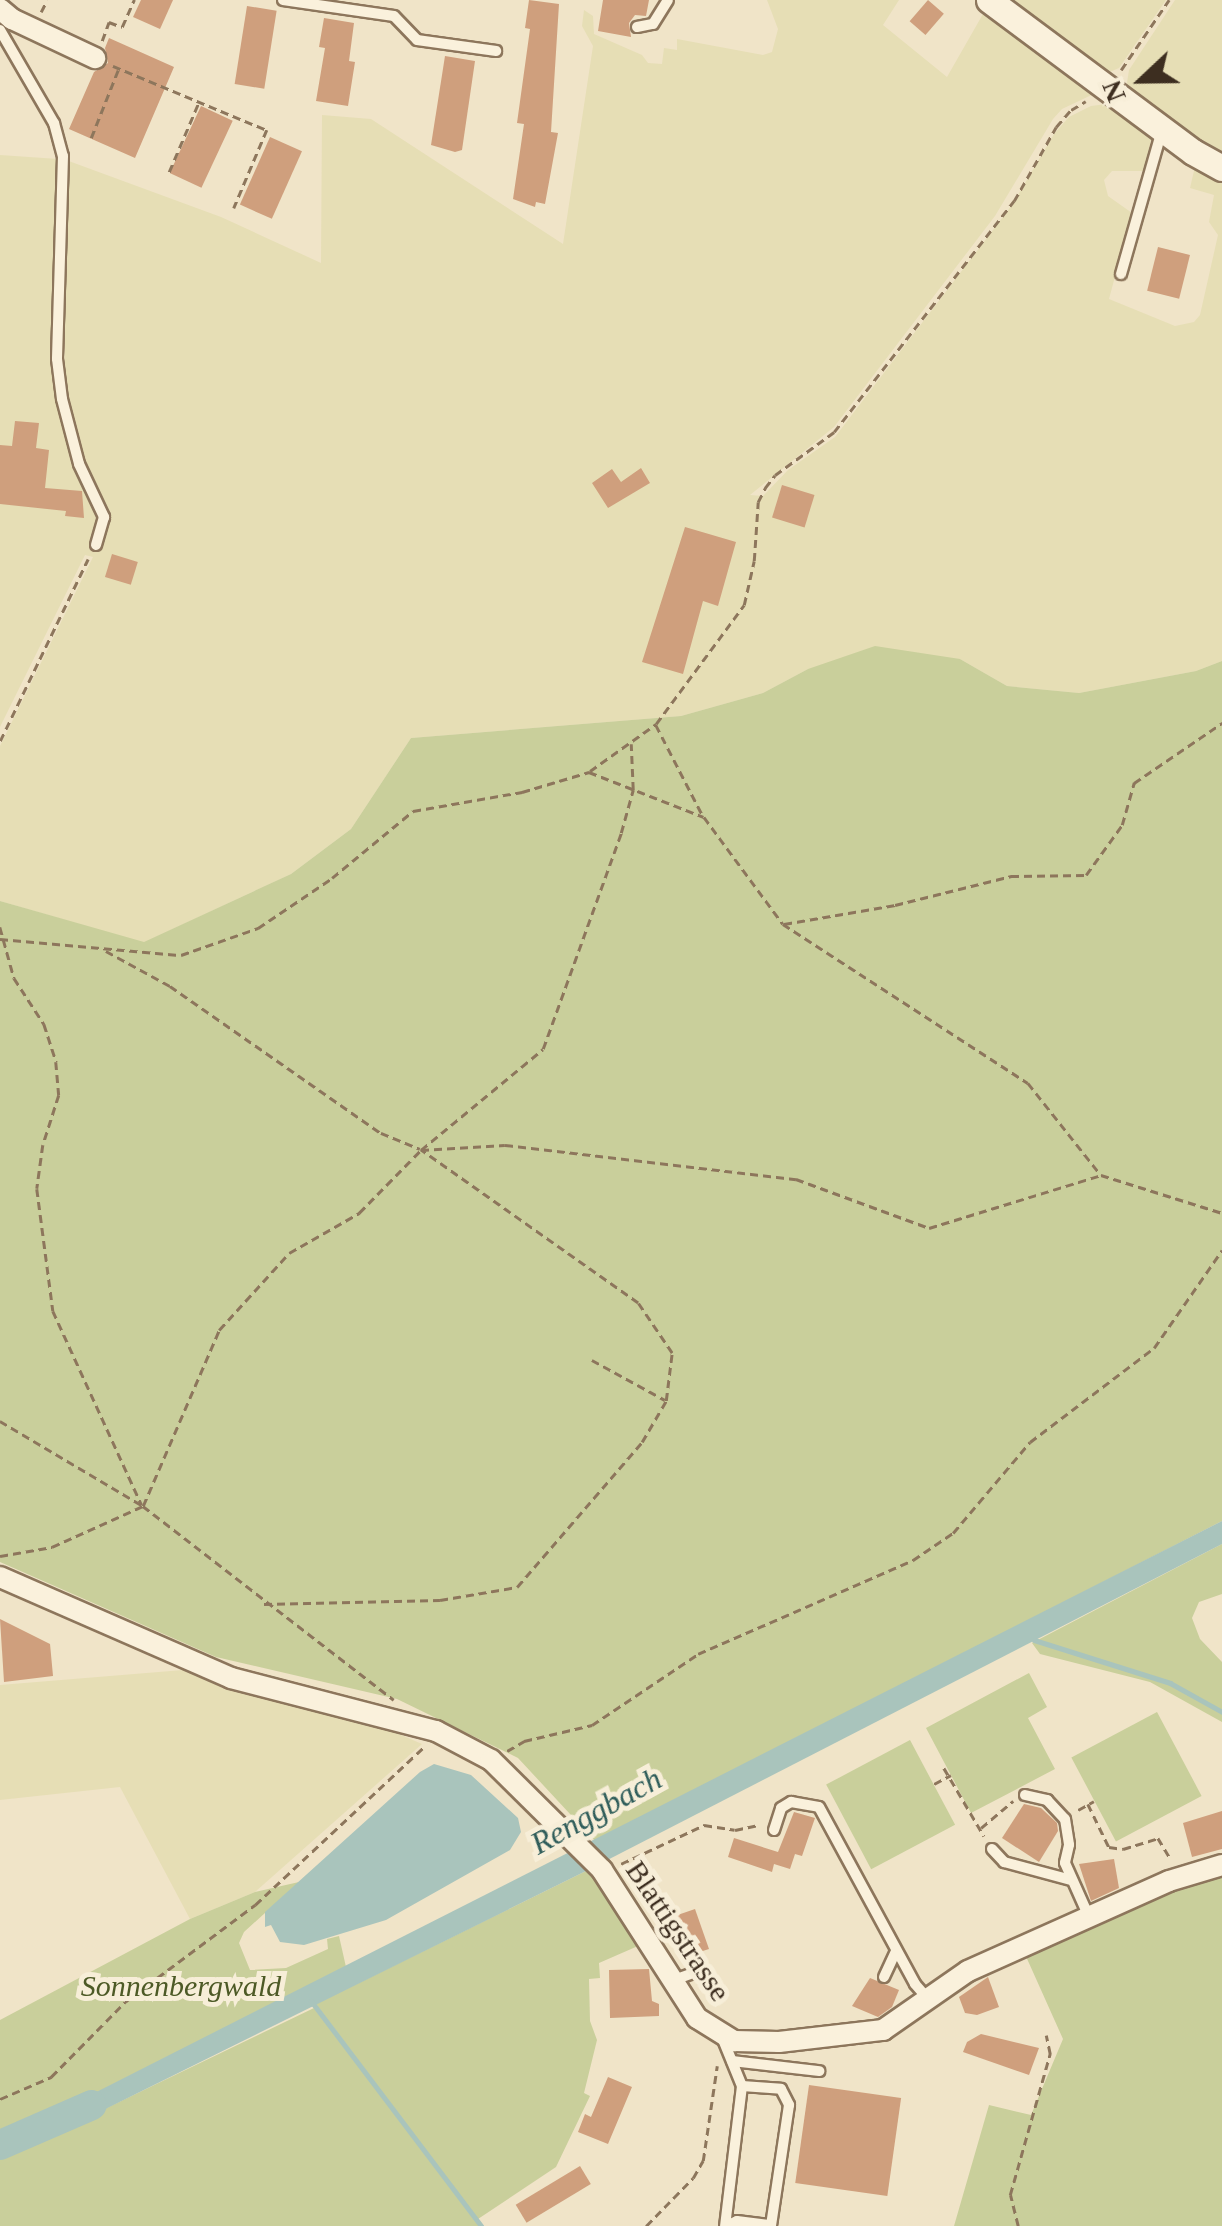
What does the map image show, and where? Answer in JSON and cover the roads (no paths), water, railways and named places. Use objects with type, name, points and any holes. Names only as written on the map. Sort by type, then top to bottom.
[{"type":"street","points":[[989,0],[1162,129],[1222,168]]},
{"type":"street","points":[[0,9],[12,19],[95,58]]},
{"type":"street","name":"Blattigstrasse","points":[[0,1577],[231,1678],[436,1732],[491,1760],[607,1869],[697,2018],[722,2036],[768,2043],[875,2032],[893,2025],[968,1971],[1178,1878],[1222,1866]]},
{"type":"lane","points":[[283,0],[394,16],[416,40],[496,51]]},
{"type":"lane","points":[[637,27],[653,24],[668,0]]},
{"type":"lane","points":[[0,30],[54,123],[63,156],[57,359],[79,464],[104,518],[96,545]]},
{"type":"lane","points":[[1121,274],[1162,129]]},
{"type":"lane","points":[[1025,1795],[1047,1800],[1065,1818],[1069,1845],[1065,1863],[1089,1917]]},
{"type":"lane","points":[[774,1830],[781,1808],[791,1802],[819,1808],[896,1951],[926,1998]]},
{"type":"lane","points":[[992,1849],[1004,1862],[1071,1880]]},
{"type":"lane","points":[[884,1977],[896,1951]]},
{"type":"lane","points":[[672,1981],[696,1972]]},
{"type":"lane","points":[[722,2036],[742,2086],[726,2226]]},
{"type":"lane","points":[[732,2062],[819,2071]]},
{"type":"lane","points":[[726,2226],[737,2221],[771,2225],[788,2105],[781,2088],[742,2086]]},
{"type":"water","points":[[1222,1521],[1222,1544],[588,1870],[63,2130],[55,2113]]},
{"type":"water","points":[[434,1764],[471,1775],[518,1818],[521,1832],[510,1850],[386,1920],[304,1945],[280,1942],[271,1925],[265,1927],[265,1912],[420,1772]]},
{"type":"waterway","points":[[1034,1640],[1170,1683],[1222,1712]]},
{"type":"waterway","points":[[311,2001],[481,2226]]},
{"type":"waterway","name":"Renggbach","points":[[0,2145],[92,2105]]},
{"type":"park label","name":"Sonnenbergwald","points":[[181,1986]]}]
